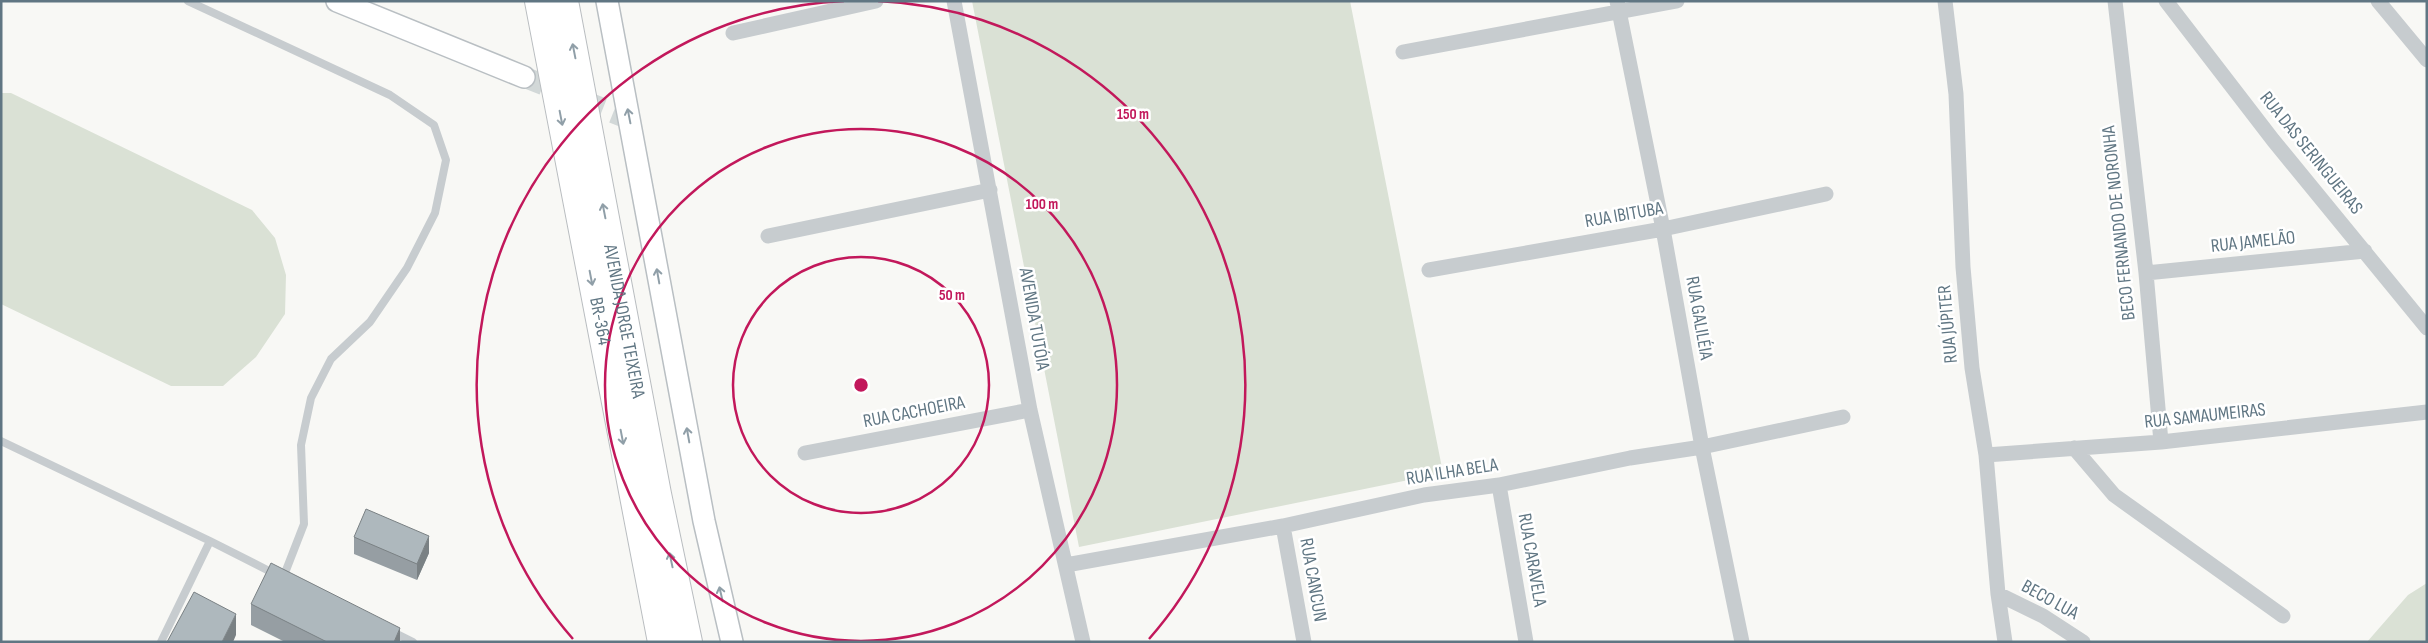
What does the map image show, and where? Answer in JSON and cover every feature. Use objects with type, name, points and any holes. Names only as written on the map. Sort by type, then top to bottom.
[{"type":"highway","name":"BR-364","points":[[539,1],[662,642]]},
{"type":"highway","name":"AVENIDA JORGE TEIXEIRA","points":[[564,1],[657,494],[688,642]]},
{"type":"street","points":[[337,1],[524,77]]},
{"type":"street","points":[[607,1],[704,521],[732,642]]},
{"type":"street","points":[[733,32],[876,1]]},
{"type":"street","name":"AVENIDA TUTÓIA","points":[[954,1],[1030,410],[1083,642]]},
{"type":"street","points":[[1403,52],[1618,6],[1677,1]]},
{"type":"street","name":"RUA JÚPITER","points":[[1945,1],[1956,94],[1963,267],[1972,368],[1986,456],[1998,594],[2005,642]]},
{"type":"street","name":"BECO FERNANDO DE NORONHA","points":[[2115,1],[2146,273],[2161,442]]},
{"type":"street","name":"RUA DAS SERINGUEIRAS","points":[[2166,1],[2274,140],[2427,328]]},
{"type":"street","points":[[2378,1],[2427,60]]},
{"type":"street","name":"RUA GALILÉIA","points":[[1618,6],[1663,229],[1702,446],[1742,642]]},
{"type":"street","points":[[768,236],[990,190]]},
{"type":"street","name":"RUA IBITUBA","points":[[1429,270],[1663,229],[1826,194]]},
{"type":"street","name":"RUA JAMELÃO","points":[[2146,273],[2365,251]]},
{"type":"street","name":"RUA CACHOEIRA","points":[[805,453],[1030,410]]},
{"type":"street","name":"RUA SAMAUMEIRAS","points":[[1986,456],[2161,442],[2427,412]]},
{"type":"street","name":"RUA ILHA BELA","points":[[1066,565],[1283,526],[1424,495],[1498,485],[1843,417]]},
{"type":"street","points":[[2074,448],[2114,495],[2284,616]]},
{"type":"street","name":"RUA CARAVELA","points":[[1498,485],[1526,642]]},
{"type":"street","name":"RUA CANCUN","points":[[1283,526],[1304,642]]},
{"type":"street","name":"BECO LUA","points":[[1998,594],[2043,616],[2083,642]]},
{"type":"lane","points":[[188,1],[390,95],[434,124],[446,160],[435,213],[407,268],[370,322],[331,358],[311,398],[301,445],[304,524],[283,578]]},
{"type":"lane","points":[[1,441],[292,582]]},
{"type":"lane","points":[[161,642],[210,541]]},
{"type":"lane","points":[[387,629],[413,642]]},
{"type":"shaded area","points":[[972,1],[1350,1],[1443,473],[1079,547]]},
{"type":"shaded area","points":[[1,93],[11,93],[252,210],[275,238],[286,275],[285,314],[256,357],[223,386],[171,386],[1,304]]},
{"type":"shaded area","points":[[2427,583],[2427,642],[2367,642],[2408,595]]},
{"type":"building","points":[[366,509],[429,536],[417,564],[354,537]]},
{"type":"building","points":[[271,563],[400,628],[394,642],[327,642],[251,604]]},
{"type":"building","points":[[194,592],[236,614],[222,642],[167,642]]},
{"type":"tunnel","points":[[524,77],[629,119]]}]
